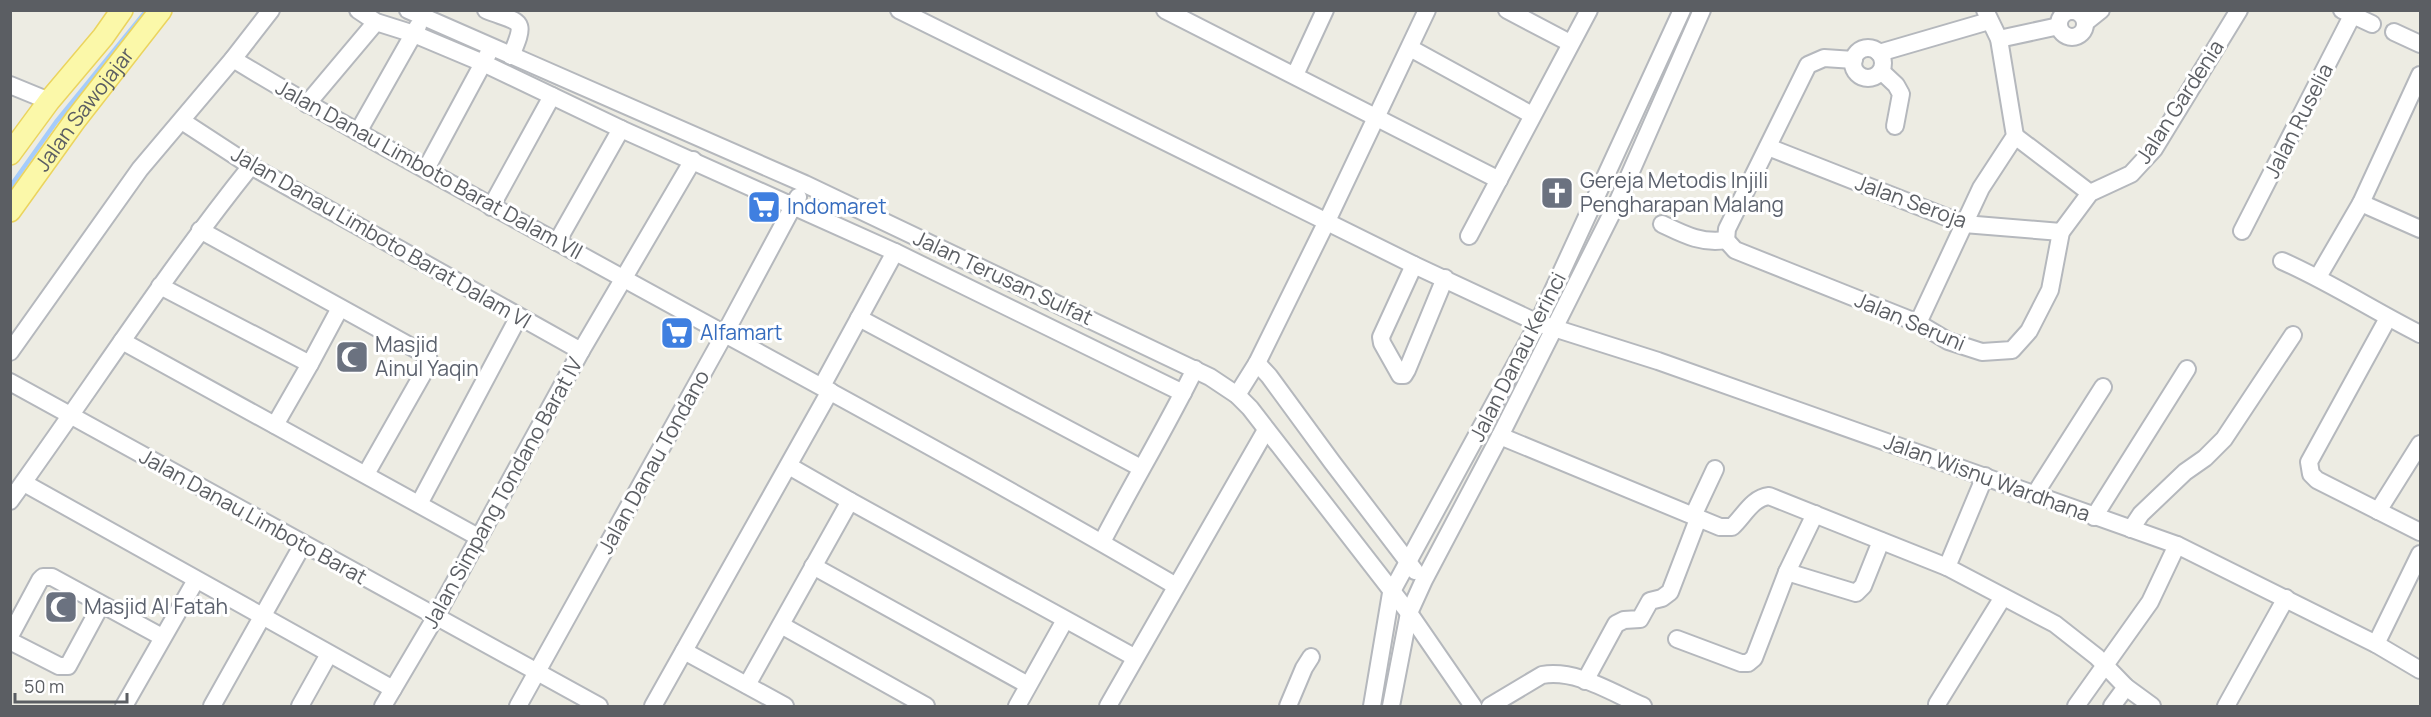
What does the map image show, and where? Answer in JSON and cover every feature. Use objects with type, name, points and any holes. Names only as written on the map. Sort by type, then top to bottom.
[{"type":"main road","name":"Jalan Sawojajar","points":[[10,154],[49,100],[123,10]]},
{"type":"main road","name":"Jalan Sawojajar","points":[[10,211],[76,119],[161,10]]},
{"type":"street","points":[[10,352],[140,169],[182,121],[271,10]]},
{"type":"street","points":[[358,10],[376,22],[414,34],[483,63],[621,129],[895,252],[1183,393]]},
{"type":"street","points":[[486,10],[517,22],[521,26],[522,31],[511,56]]},
{"type":"street","name":"Jalan Wisnu Wardhana","points":[[899,10],[1414,265],[1546,326],[1658,362],[2177,545],[2376,644],[2421,670]]},
{"type":"street","points":[[1166,10],[1498,180]]},
{"type":"street","points":[[1295,75],[1325,10]]},
{"type":"street","points":[[1237,395],[1257,363],[1327,221],[1426,10]]},
{"type":"street","points":[[1507,10],[1570,43]]},
{"type":"street","points":[[1469,236],[1588,10]]},
{"type":"street","name":"Jalan Danau Kerinci","points":[[1391,706],[1409,613],[1500,436],[1683,10]]},
{"type":"street","name":"Jalan Danau Kerinci","points":[[1372,706],[1391,592],[1618,201],[1702,10]]},
{"type":"street","points":[[2078,15],[2085,29],[2077,37],[2065,36],[2059,26],[2060,18],[2066,12],[2078,15],[2101,10]]},
{"type":"street","name":"Jalan Gardenia","points":[[2061,232],[2090,193],[2131,174],[2154,149],[2239,10]]},
{"type":"street","points":[[2350,12],[2372,24]]},
{"type":"street","name":"Jalan Ruselia","points":[[2242,231],[2350,12]]},
{"type":"street","points":[[358,132],[414,34],[415,14]]},
{"type":"street","name":"Jalan Terusan Sulfat","points":[[415,14],[805,184],[1195,369],[1237,395],[1250,408],[1409,613],[1473,706]]},
{"type":"street","points":[[1879,52],[1883,64],[1881,71],[1867,78],[1860,75],[1855,68],[1854,60],[1857,53],[1864,49],[1879,52],[1987,16],[1999,39],[2015,136],[1981,188],[1918,323]]},
{"type":"street","points":[[307,104],[376,22]]},
{"type":"street","points":[[1999,39],[2059,26]]},
{"type":"street","points":[[2394,32],[2421,44]]},
{"type":"street","points":[[426,169],[491,47]]},
{"type":"street","points":[[1410,48],[1532,115]]},
{"type":"street","points":[[1662,224],[1687,236],[1712,242],[1726,240],[1727,229],[1808,65],[1824,58],[1854,60]]},
{"type":"street","name":"Jalan Danau Limboto Barat Dalam VII","points":[[233,59],[307,104],[491,207],[724,335],[826,388],[1102,542],[1176,586]]},
{"type":"street","points":[[525,83],[534,65]]},
{"type":"street","points":[[1881,71],[1896,85],[1901,94],[1895,126]]},
{"type":"street","points":[[2318,277],[2361,203],[2421,75]]},
{"type":"street","points":[[10,85],[49,100]]},
{"type":"street","points":[[491,207],[552,96]]},
{"type":"street","name":"Jalan Danau Limboto Barat Dalam VI","points":[[182,121],[251,166],[518,318],[581,351]]},
{"type":"street","points":[[557,242],[621,129]]},
{"type":"street","points":[[2015,136],[2090,193]]},
{"type":"street","name":"Jalan Simpang Tondano Barat IV","points":[[383,706],[435,618],[581,351],[625,280],[691,159],[699,138]]},
{"type":"street","name":"Jalan Seroja","points":[[1768,147],[1964,224],[2061,232]]},
{"type":"street","points":[[10,501],[200,230],[251,166]]},
{"type":"street","name":"Jalan Danau Tondano","points":[[518,706],[805,184]]},
{"type":"street","points":[[2361,203],[2421,229]]},
{"type":"street","points":[[200,230],[429,357],[429,363],[366,474]]},
{"type":"street","name":"Jalan Seruni","points":[[1726,240],[1735,250],[1918,323],[1948,341],[1982,352],[2012,350],[2029,331],[2050,290],[2061,232]]},
{"type":"street","points":[[653,706],[789,466],[859,318],[895,252]]},
{"type":"street","points":[[2282,261],[2318,277],[2388,318],[2421,334]]},
{"type":"street","points":[[1414,265],[1381,337],[1400,375],[1404,375],[1407,370],[1444,278]]},
{"type":"street","points":[[160,286],[310,364]]},
{"type":"street","points":[[1011,309],[1021,286]]},
{"type":"street","points":[[275,425],[340,308]]},
{"type":"street","points":[[419,504],[518,318]]},
{"type":"street","points":[[859,318],[1141,468]]},
{"type":"street","points":[[2388,318],[2309,462],[2311,474],[2317,480],[2421,532]]},
{"type":"street","points":[[2131,530],[2141,514],[2224,439],[2293,335]]},
{"type":"street","points":[[122,341],[478,537]]},
{"type":"street","points":[[1257,363],[1408,563],[1424,580]]},
{"type":"street","points":[[1102,542],[1195,369]]},
{"type":"street","points":[[2094,517],[2187,369]]},
{"type":"street","name":"Jalan Danau Limboto Barat","points":[[10,382],[435,618],[599,706]]},
{"type":"street","points":[[2035,494],[2103,387]]},
{"type":"street","points":[[1108,706],[1266,430]]},
{"type":"street","points":[[1500,436],[1727,529],[1732,527],[1762,497],[1769,496],[1947,567],[2055,624],[2097,657],[2126,687],[2152,706]]},
{"type":"street","points":[[2378,511],[2421,444]]},
{"type":"street","points":[[789,466],[1134,657]]},
{"type":"street","points":[[1586,681],[1616,624],[1624,620],[1640,619],[1650,601],[1662,598],[1670,592],[1715,469]]},
{"type":"street","points":[[1947,567],[1985,476]]},
{"type":"street","points":[[24,483],[393,689]]},
{"type":"street","points":[[747,685],[850,501]]},
{"type":"street","points":[[1677,639],[1741,663],[1748,663],[1754,658],[1787,572],[1815,514]]},
{"type":"street","points":[[1787,572],[1856,593],[1863,586],[1881,541]]},
{"type":"street","points":[[212,706],[303,544]]},
{"type":"street","points":[[2076,706],[2150,603],[2177,545]]},
{"type":"street","points":[[2376,644],[2421,554]]},
{"type":"street","points":[[813,566],[1028,685]]},
{"type":"street","points":[[10,636],[43,577],[52,577],[162,637]]},
{"type":"street","points":[[124,706],[196,580]]},
{"type":"street","points":[[1937,704],[2003,597]]},
{"type":"street","points":[[2226,706],[2286,598]]},
{"type":"street","points":[[10,641],[59,666],[68,666],[73,661],[101,605]]},
{"type":"street","points":[[1017,706],[1065,620]]},
{"type":"street","points":[[781,625],[926,706]]},
{"type":"street","points":[[684,651],[785,706]]},
{"type":"street","points":[[300,706],[329,654]]},
{"type":"street","points":[[1288,706],[1311,657]]},
{"type":"street","points":[[1490,706],[1542,675],[1563,674],[1586,681],[1643,706]]},
{"type":"street","points":[[2112,706],[2126,687]]},
{"type":"waterway","points":[[10,187],[56,122],[147,10]]},
{"type":"place","name":"Gereja Metodis Injili Pengharapan Malang","points":[[1557,193]]},
{"type":"place","name":"Indomaret","points":[[764,207]]},
{"type":"place","name":"Alfamart","points":[[677,333]]},
{"type":"place","name":"Masjid Ainul Yaqin","points":[[352,357]]},
{"type":"place","name":"Masjid Al Fatah","points":[[61,607]]}]
